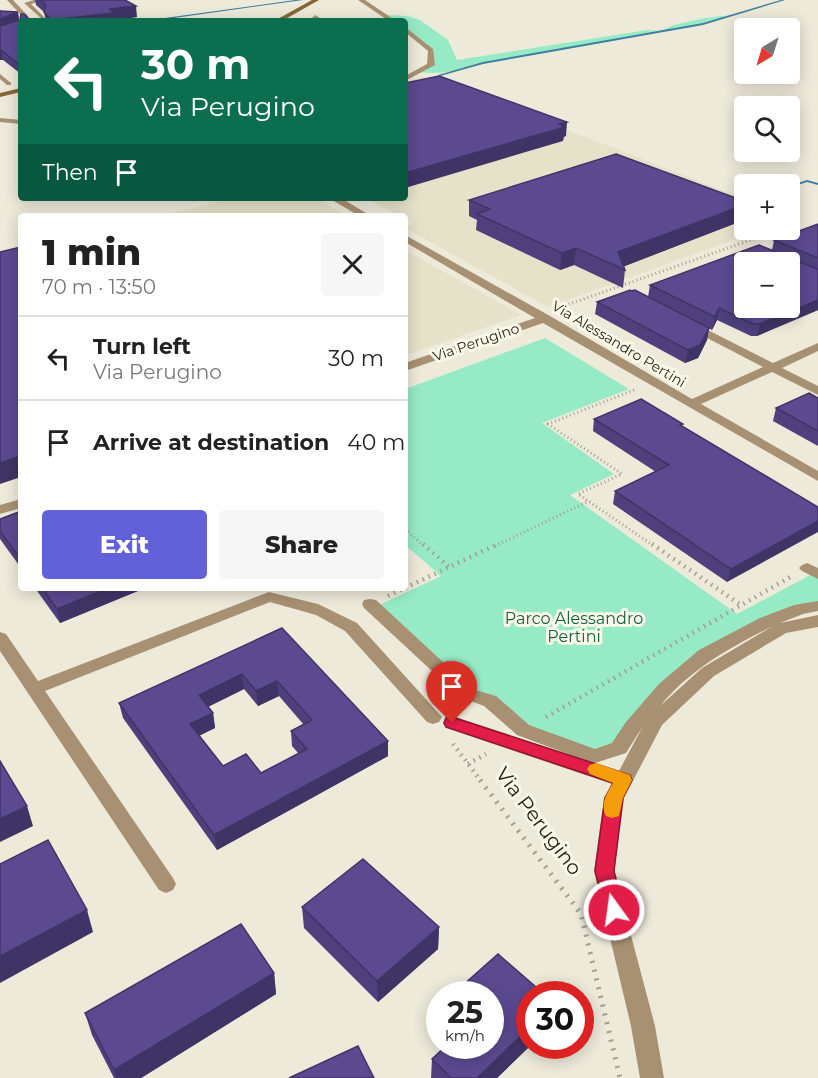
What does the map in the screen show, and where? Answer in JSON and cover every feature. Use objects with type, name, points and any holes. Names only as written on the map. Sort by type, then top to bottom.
[{"type":"street","points":[[11,0],[26,18]]},
{"type":"street","points":[[283,18],[316,0]]},
{"type":"street","points":[[361,0],[388,18]]},
{"type":"street","points":[[408,31],[431,50],[431,65],[408,77]]},
{"type":"street","points":[[1,95],[18,91]]},
{"type":"street","points":[[0,120],[18,122]]},
{"type":"street","points":[[339,201],[361,213]]},
{"type":"street","name":"Via Alessandro Pertini","points":[[408,240],[818,477]]},
{"type":"street","name":"Via Perugino","points":[[408,366],[543,316]]},
{"type":"street","points":[[681,320],[818,391]]},
{"type":"street","points":[[690,404],[818,347]]},
{"type":"street","points":[[0,510],[18,504]]},
{"type":"street","points":[[284,591],[294,602]]},
{"type":"street","points":[[34,689],[269,597],[306,604],[351,627],[433,717]]},
{"type":"street","points":[[370,604],[466,693],[490,701],[523,730],[594,756],[619,748],[632,727],[665,688],[705,654],[766,622],[800,609],[818,606]]},
{"type":"street","points":[[652,1078],[643,1026],[604,871],[614,798],[655,721],[708,672],[781,628],[818,621]]},
{"type":"street","points":[[0,638],[166,884]]},
{"type":"street","name":"Via Perugino","points":[[452,723],[624,780]]},
{"type":"lane","points":[[42,0],[27,3],[44,18]]},
{"type":"lane","points":[[0,76],[9,84]]},
{"type":"path","points":[[543,316],[751,240]]},
{"type":"path","points":[[618,287],[624,290]]},
{"type":"path","points":[[654,382],[548,424],[622,474],[578,494],[741,605]]},
{"type":"path","points":[[408,587],[589,501]]},
{"type":"path","points":[[408,532],[449,567]]},
{"type":"path","points":[[523,730],[741,605],[813,571]]},
{"type":"path","name":"Via Perugino","points":[[433,717],[581,914],[620,1078]]},
{"type":"path","name":"Via Perugino","points":[[468,764],[507,741]]},
{"type":"shaded area","points":[[421,76],[734,195],[734,240],[548,307],[408,230],[408,226],[413,223],[408,220],[408,213],[394,213],[372,201],[408,201],[408,81]]},
{"type":"shaded area","points":[[221,201],[321,201],[341,213],[173,213]]},
{"type":"shaded area","points":[[408,252],[484,294],[521,315],[408,354]]},
{"type":"green space","points":[[385,15],[407,16],[420,20],[448,40],[457,60],[647,30],[661,30],[692,21],[734,15],[667,31],[496,61],[449,72],[429,73],[419,72],[431,65],[431,50],[408,31],[408,18],[389,18]]},
{"type":"green space","name":"Parco Alessandro Pertini","points":[[545,338],[629,389],[542,423],[614,474],[570,495],[737,614],[814,573],[818,575],[818,605],[704,652],[602,754],[536,734],[466,689],[377,606],[441,576],[408,548],[408,388]]},
{"type":"building","points":[[40,0],[125,0],[136,6],[110,9],[114,13],[49,18],[44,12],[46,5]]},
{"type":"building","points":[[0,11],[18,12],[0,19]]},
{"type":"building","points":[[18,21],[18,64],[0,50],[0,26]]},
{"type":"building","points":[[439,76],[567,122],[559,124],[565,127],[408,172],[408,82]]},
{"type":"building","points":[[616,154],[734,197],[734,209],[618,252],[625,270],[576,248],[562,253],[477,214],[490,209],[469,200]]},
{"type":"building","points":[[818,224],[818,258],[774,240],[800,240],[800,231]]},
{"type":"building","points":[[759,245],[776,252],[740,252]]},
{"type":"building","points":[[18,248],[18,457],[0,463],[0,252]]},
{"type":"building","points":[[734,254],[734,315],[719,308],[715,317],[650,285]]},
{"type":"building","points":[[800,262],[818,269],[818,300],[800,307]]},
{"type":"building","points":[[635,290],[709,328],[700,345],[688,350],[597,302]]},
{"type":"building","points":[[740,318],[774,318],[760,324],[753,324]]},
{"type":"building","points":[[809,393],[818,398],[818,431],[776,408]]},
{"type":"building","points":[[641,399],[683,424],[680,425],[818,507],[818,521],[731,569],[615,491],[669,465],[594,419]]},
{"type":"building","points":[[18,512],[18,556],[0,531],[0,519]]},
{"type":"building","points":[[44,591],[101,591],[57,609]]},
{"type":"building","points":[[282,628],[388,741],[214,835],[119,703]],"holes":[[[242,674],[256,691],[277,681],[312,720],[291,731],[307,749],[261,773],[246,754],[223,766],[190,724],[213,713],[199,695]]]},
{"type":"building","points":[[0,761],[27,806],[0,819]]},
{"type":"building","points":[[48,840],[87,910],[0,956],[0,864]]},
{"type":"building","points":[[363,859],[439,927],[377,981],[302,907]]},
{"type":"building","points":[[241,924],[274,973],[114,1070],[85,1013]]},
{"type":"building","points":[[498,954],[529,981],[516,981],[516,1040],[504,1052],[504,981],[468,981]]},
{"type":"building","points":[[358,1046],[374,1078],[289,1078]]},
{"type":"building","points":[[432,1059],[497,1059],[477,1078],[451,1078]]},
{"type":"waterway","points":[[167,18],[302,0]]},
{"type":"waterway","points":[[440,75],[483,63],[703,24],[784,0]]},
{"type":"waterway","points":[[800,183],[807,181],[818,184]]},
{"type":"slow traffic","points":[[596,769],[624,780],[614,798],[612,811]]},
{"type":"route","points":[[452,723],[624,780],[614,798],[604,871],[614,910]]}]
